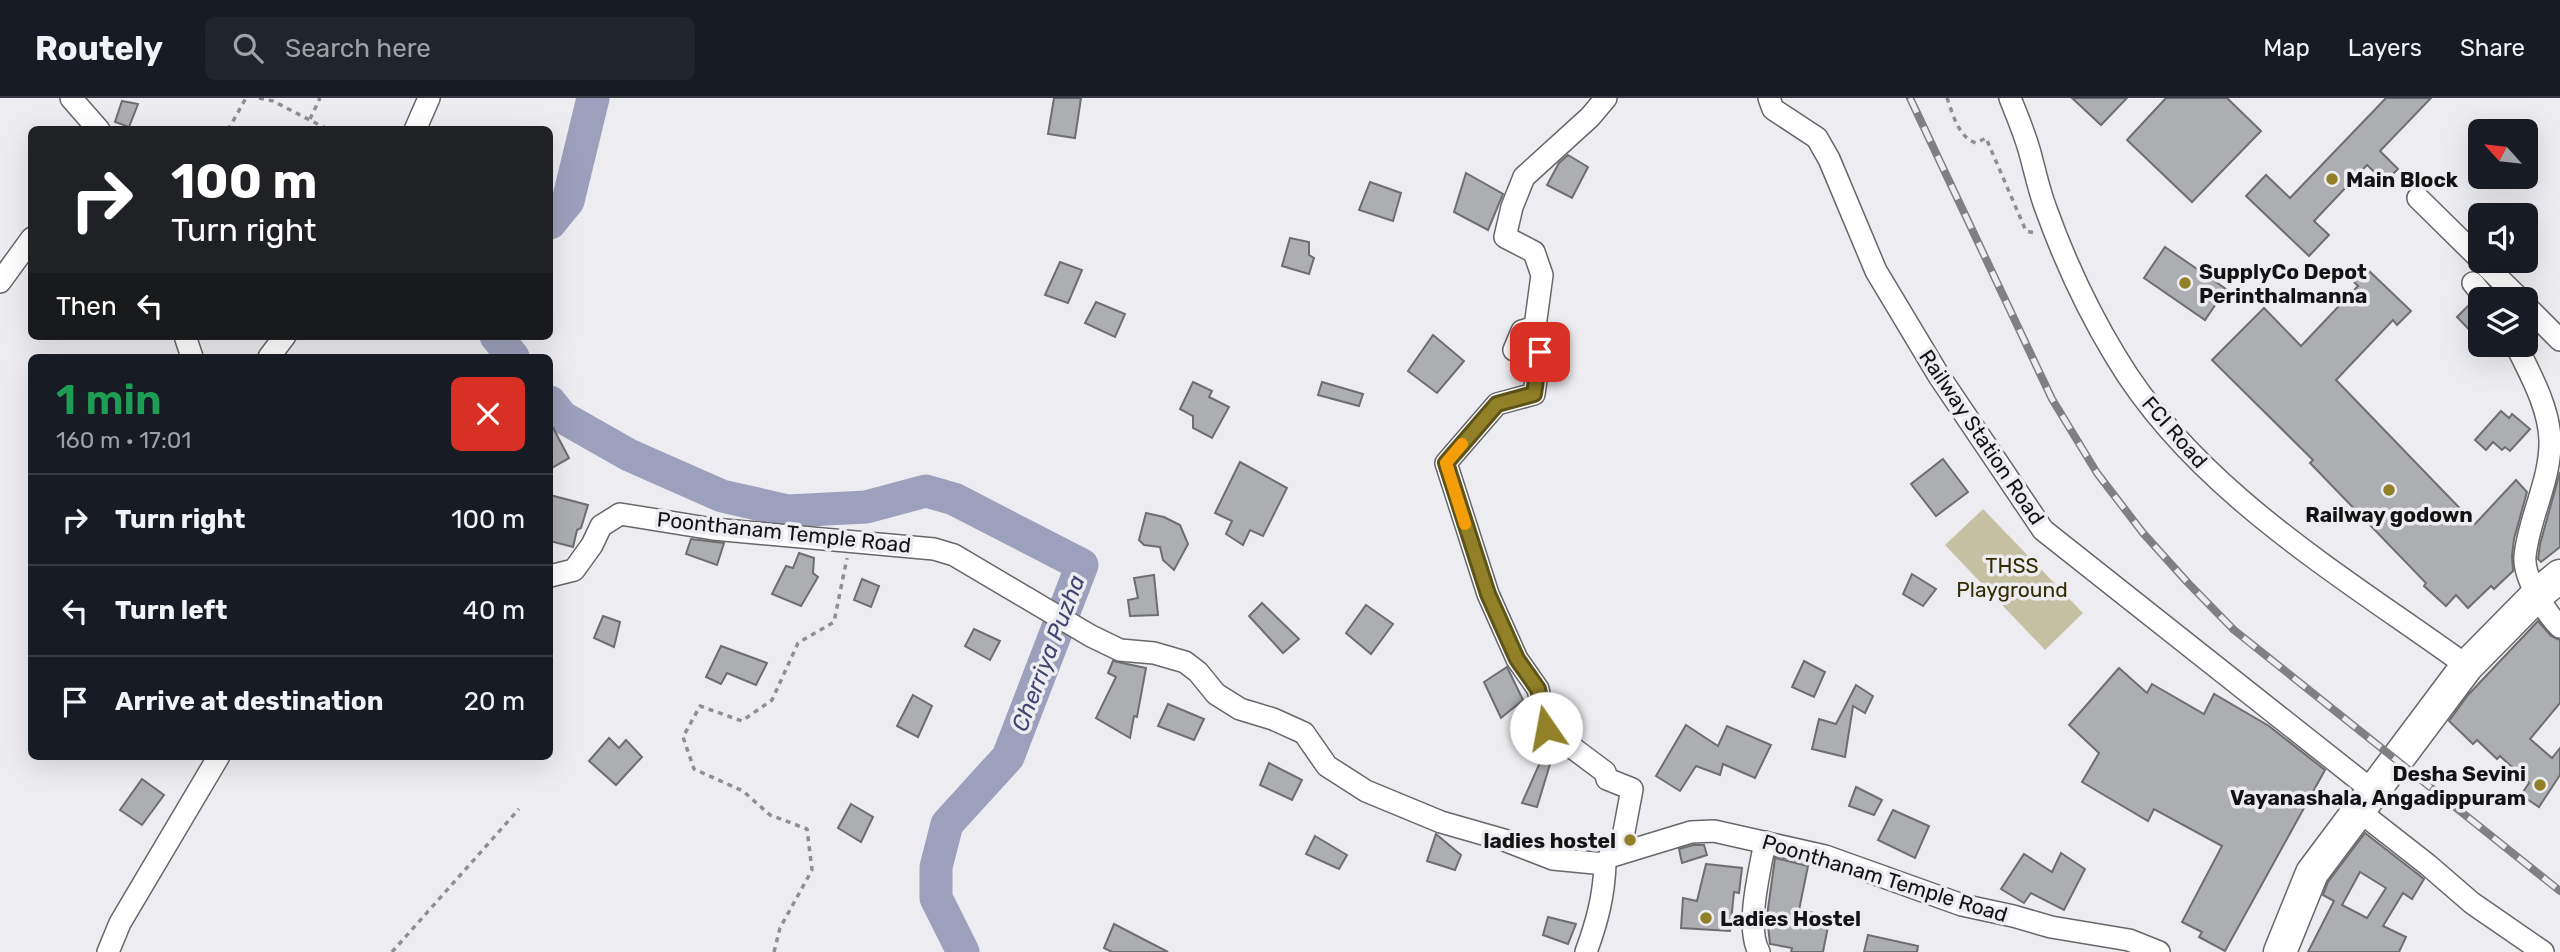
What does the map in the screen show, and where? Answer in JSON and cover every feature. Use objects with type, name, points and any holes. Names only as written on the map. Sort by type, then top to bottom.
[{"type":"highway","points":[[2280,952],[2312,873],[2467,666],[2549,585]]},
{"type":"street","points":[[71,98],[96,126]]},
{"type":"street","points":[[417,126],[429,98]]},
{"type":"street","points":[[1586,952],[1632,789],[1608,779],[1605,772],[1546,728],[1538,689],[1517,659],[1488,594],[1446,463],[1497,404],[1534,394],[1540,352],[1514,350],[1522,331],[1535,327],[1542,275],[1534,252],[1505,237],[1512,207],[1524,177],[1590,117],[1606,98]]},
{"type":"street","name":"Railway Station Road","points":[[1769,98],[1773,109],[1817,138],[1876,271],[1940,376],[2043,530],[2366,801],[2428,865],[2472,903],[2543,952]]},
{"type":"street","name":"FCI Road","points":[[2010,98],[2055,229],[2076,278],[2116,358],[2147,402],[2214,477],[2259,517],[2467,666]]},
{"type":"street","points":[[2418,198],[2468,247]]},
{"type":"street","points":[[0,282],[28,244]]},
{"type":"street","points":[[2494,273],[2508,287]]},
{"type":"street","points":[[2538,318],[2560,340]]},
{"type":"street","points":[[271,354],[282,340]]},
{"type":"street","points":[[2521,357],[2545,412],[2550,439],[2548,466],[2525,558],[2528,574],[2549,585],[2546,613],[2560,626]]},
{"type":"street","name":"Poonthanam Temple Road","points":[[553,575],[574,570],[592,545],[601,526],[620,514],[713,529],[934,549],[954,555],[1091,636],[1120,650],[1154,653],[1185,662],[1198,672],[1216,694],[1240,709],[1273,719],[1304,733],[1327,766],[1366,791],[1441,822],[1504,840],[1553,859],[1612,859],[1691,832],[1714,831],[1825,856],[1962,905],[2051,927],[2129,940],[2159,952]]},
{"type":"street","points":[[108,952],[120,923],[217,760]]},
{"type":"street","points":[[1759,952],[1754,943],[1753,926],[1765,842]]},
{"type":"path","points":[[230,126],[246,98]]},
{"type":"path","points":[[259,98],[273,101],[321,126]]},
{"type":"path","points":[[310,120],[320,98]]},
{"type":"path","points":[[1947,98],[1955,121],[1967,140],[1976,143],[1986,138],[2026,231],[2043,232],[2055,229]]},
{"type":"path","points":[[774,952],[780,928],[812,870],[807,829],[770,815],[743,791],[694,769],[683,737],[700,706],[742,721],[772,700],[797,643],[834,622],[850,540]]},
{"type":"path","points":[[392,952],[519,809]]},
{"type":"green space","name":"THSS Playground","points":[[1983,509],[2083,613],[2045,650],[1945,545]]},
{"type":"building","points":[[1054,98],[1081,98],[1075,138],[1048,134]]},
{"type":"building","points":[[2072,98],[2127,98],[2101,125]]},
{"type":"building","points":[[2166,98],[2227,98],[2261,131],[2192,202],[2127,140]]},
{"type":"building","name":"Main Block","points":[[2386,98],[2431,98],[2380,151],[2398,169],[2385,182],[2367,165],[2314,221],[2329,235],[2309,256],[2246,196],[2266,175],[2290,198]]},
{"type":"building","points":[[122,101],[138,104],[129,126],[115,122]]},
{"type":"building","points":[[1568,155],[1588,167],[1572,198],[1547,185],[1559,163]]},
{"type":"building","points":[[1466,173],[1503,194],[1488,230],[1454,212]]},
{"type":"building","points":[[1370,182],[1401,193],[1393,221],[1359,210]]},
{"type":"building","points":[[1290,238],[1309,242],[1309,255],[1314,258],[1309,274],[1282,266]]},
{"type":"building","name":"SupplyCo Depot Perinthalmanna","points":[[2165,247],[2226,289],[2205,320],[2144,278]]},
{"type":"building","points":[[1060,262],[1082,270],[1068,303],[1045,295]]},
{"type":"building","points":[[2366,268],[2411,311],[2397,325],[2393,320],[2336,380],[2475,524],[2516,480],[2527,492],[2514,539],[2513,571],[2494,589],[2491,586],[2468,608],[2456,595],[2446,606],[2424,586],[2426,583],[2310,463],[2313,460],[2212,360],[2264,308],[2301,346],[2358,286],[2354,282]]},
{"type":"building","points":[[1096,302],[1125,314],[1115,337],[1085,323]]},
{"type":"building","points":[[2468,306],[2468,328],[2457,317]]},
{"type":"building","points":[[1433,335],[1464,361],[1437,393],[1408,371]]},
{"type":"building","points":[[1193,382],[1212,391],[1209,397],[1229,407],[1212,438],[1193,428],[1193,416],[1180,409]]},
{"type":"building","points":[[1322,382],[1363,394],[1359,406],[1318,395]]},
{"type":"building","points":[[2501,411],[2509,418],[2512,414],[2530,429],[2510,451],[2505,447],[2502,450],[2493,442],[2486,450],[2475,440]]},
{"type":"building","points":[[553,428],[569,458],[553,467]]},
{"type":"building","points":[[1943,459],[1968,492],[1936,516],[1911,484]]},
{"type":"building","points":[[1240,462],[1287,488],[1263,536],[1250,530],[1243,545],[1226,534],[1232,521],[1215,513]]},
{"type":"building","points":[[2560,472],[2560,547],[2541,562],[2538,559],[2540,544]]},
{"type":"building","points":[[553,496],[588,505],[573,547],[553,542]]},
{"type":"building","points":[[1146,513],[1164,517],[1180,525],[1188,544],[1174,570],[1163,560],[1160,547],[1144,545],[1139,540]]},
{"type":"building","points":[[691,539],[724,543],[717,565],[686,554]]},
{"type":"building","points":[[799,553],[814,558],[813,573],[818,577],[801,606],[772,594],[786,566],[793,568]]},
{"type":"building","points":[[1912,574],[1936,589],[1923,606],[1903,594]]},
{"type":"building","points":[[1154,575],[1158,615],[1130,616],[1128,600],[1138,598],[1134,578]]},
{"type":"building","points":[[862,579],[879,586],[871,607],[854,600]]},
{"type":"building","points":[[1262,603],[1299,639],[1283,653],[1249,616]]},
{"type":"building","points":[[1366,605],[1393,624],[1371,654],[1346,633]]},
{"type":"building","points":[[603,616],[620,622],[614,647],[594,638]]},
{"type":"building","points":[[2538,621],[2551,636],[2560,640],[2560,703],[2530,739],[2552,758],[2560,748],[2560,775],[2539,807],[2521,795],[2529,783],[2500,756],[2497,759],[2477,740],[2473,744],[2449,721],[2468,695]]},
{"type":"building","points":[[974,629],[1000,641],[990,660],[965,646]]},
{"type":"building","points":[[721,646],[767,663],[756,685],[727,673],[721,684],[706,677]]},
{"type":"building","points":[[1113,661],[1146,668],[1137,717],[1134,716],[1130,738],[1096,718],[1116,677],[1108,673]]},
{"type":"building","points":[[1804,661],[1825,672],[1814,697],[1792,687]]},
{"type":"building","points":[[1507,667],[1523,700],[1501,718],[1484,682]]},
{"type":"building","points":[[2119,668],[2147,693],[2152,684],[2204,714],[2214,694],[2269,726],[2325,770],[2225,951],[2199,937],[2202,932],[2182,922],[2222,846],[2154,809],[2148,821],[2082,782],[2099,753],[2069,725]]},
{"type":"building","points":[[1856,685],[1873,696],[1865,713],[1853,706],[1845,757],[1812,749],[1819,719],[1836,724]]},
{"type":"building","points":[[913,695],[932,706],[918,737],[897,726]]},
{"type":"building","points":[[1168,704],[1204,719],[1194,740],[1158,726]]},
{"type":"building","points":[[1686,725],[1718,746],[1727,726],[1771,745],[1755,778],[1723,764],[1720,775],[1696,766],[1680,791],[1656,776]]},
{"type":"building","points":[[609,738],[619,748],[626,740],[642,757],[616,785],[589,761]]},
{"type":"building","points":[[1542,758],[1551,761],[1537,807],[1522,803]]},
{"type":"building","points":[[1269,763],[1302,780],[1292,800],[1260,785]]},
{"type":"building","points":[[142,779],[164,795],[142,825],[120,810]]},
{"type":"building","points":[[1856,787],[1882,800],[1874,815],[1849,806]]},
{"type":"building","points":[[851,804],[873,817],[861,842],[838,828]]},
{"type":"building","points":[[1893,810],[1929,826],[1915,858],[1878,840]]},
{"type":"building","points":[[2365,833],[2424,879],[2412,899],[2403,893],[2383,926],[2406,937],[2399,952],[2308,952],[2334,901],[2323,895],[2328,882]],"holes":[[[2360,872],[2386,888],[2367,918],[2342,905]]]},
{"type":"building","points":[[1436,834],[1461,855],[1455,870],[1427,861]]},
{"type":"building","points":[[1315,836],[1347,855],[1339,869],[1306,854]]},
{"type":"building","points":[[1704,845],[1707,855],[1682,863],[1679,849]]},
{"type":"building","points":[[2061,853],[2085,869],[2064,910],[2031,893],[2024,903],[2001,889],[2024,854],[2052,872]]},
{"type":"building","points":[[1775,858],[1808,866],[1799,910],[1830,916],[1823,952],[1791,952],[1792,948],[1770,944],[1767,916]]},
{"type":"building","points":[[1706,864],[1742,868],[1739,893],[1734,892],[1730,931],[1681,928],[1683,898],[1697,901]]},
{"type":"building","points":[[1548,917],[1576,924],[1568,944],[1543,935]]},
{"type":"building","points":[[1114,924],[1168,952],[1112,952],[1104,948]]},
{"type":"building","points":[[1868,935],[1918,946],[1917,952],[1864,952]]},
{"type":"waterway","name":"Cherriya Puzha","points":[[553,219],[568,201],[593,98]]},
{"type":"waterway","name":"Cherriya Puzha","points":[[499,340],[511,354]]},
{"type":"waterway","name":"Cherriya Puzha","points":[[553,406],[562,417],[629,455],[722,496],[788,511],[866,507],[926,491],[954,499],[1082,565],[1008,757],[947,824],[936,867],[936,898],[963,952]]},
{"type":"railway","points":[[1910,98],[2052,399],[2097,473],[2143,533],[2234,630],[2560,891]]},
{"type":"slow traffic","points":[[1462,444],[1446,463],[1465,524]]},
{"type":"place","name":"Main Block","points":[[2332,179]]},
{"type":"place","name":"SupplyCo Depot Perinthalmanna","points":[[2185,283]]},
{"type":"place","name":"Railway godown","points":[[2389,490]]},
{"type":"place","name":"Desha Sevini Vayanashala, Angadippuram","points":[[2540,785]]},
{"type":"place","name":"ladies hostel","points":[[1630,840]]},
{"type":"place","name":"Ladies Hostel","points":[[1706,918]]},
{"type":"route","points":[[1540,352],[1534,394],[1497,404],[1446,463],[1488,594],[1517,659],[1538,689],[1546,728]]}]
